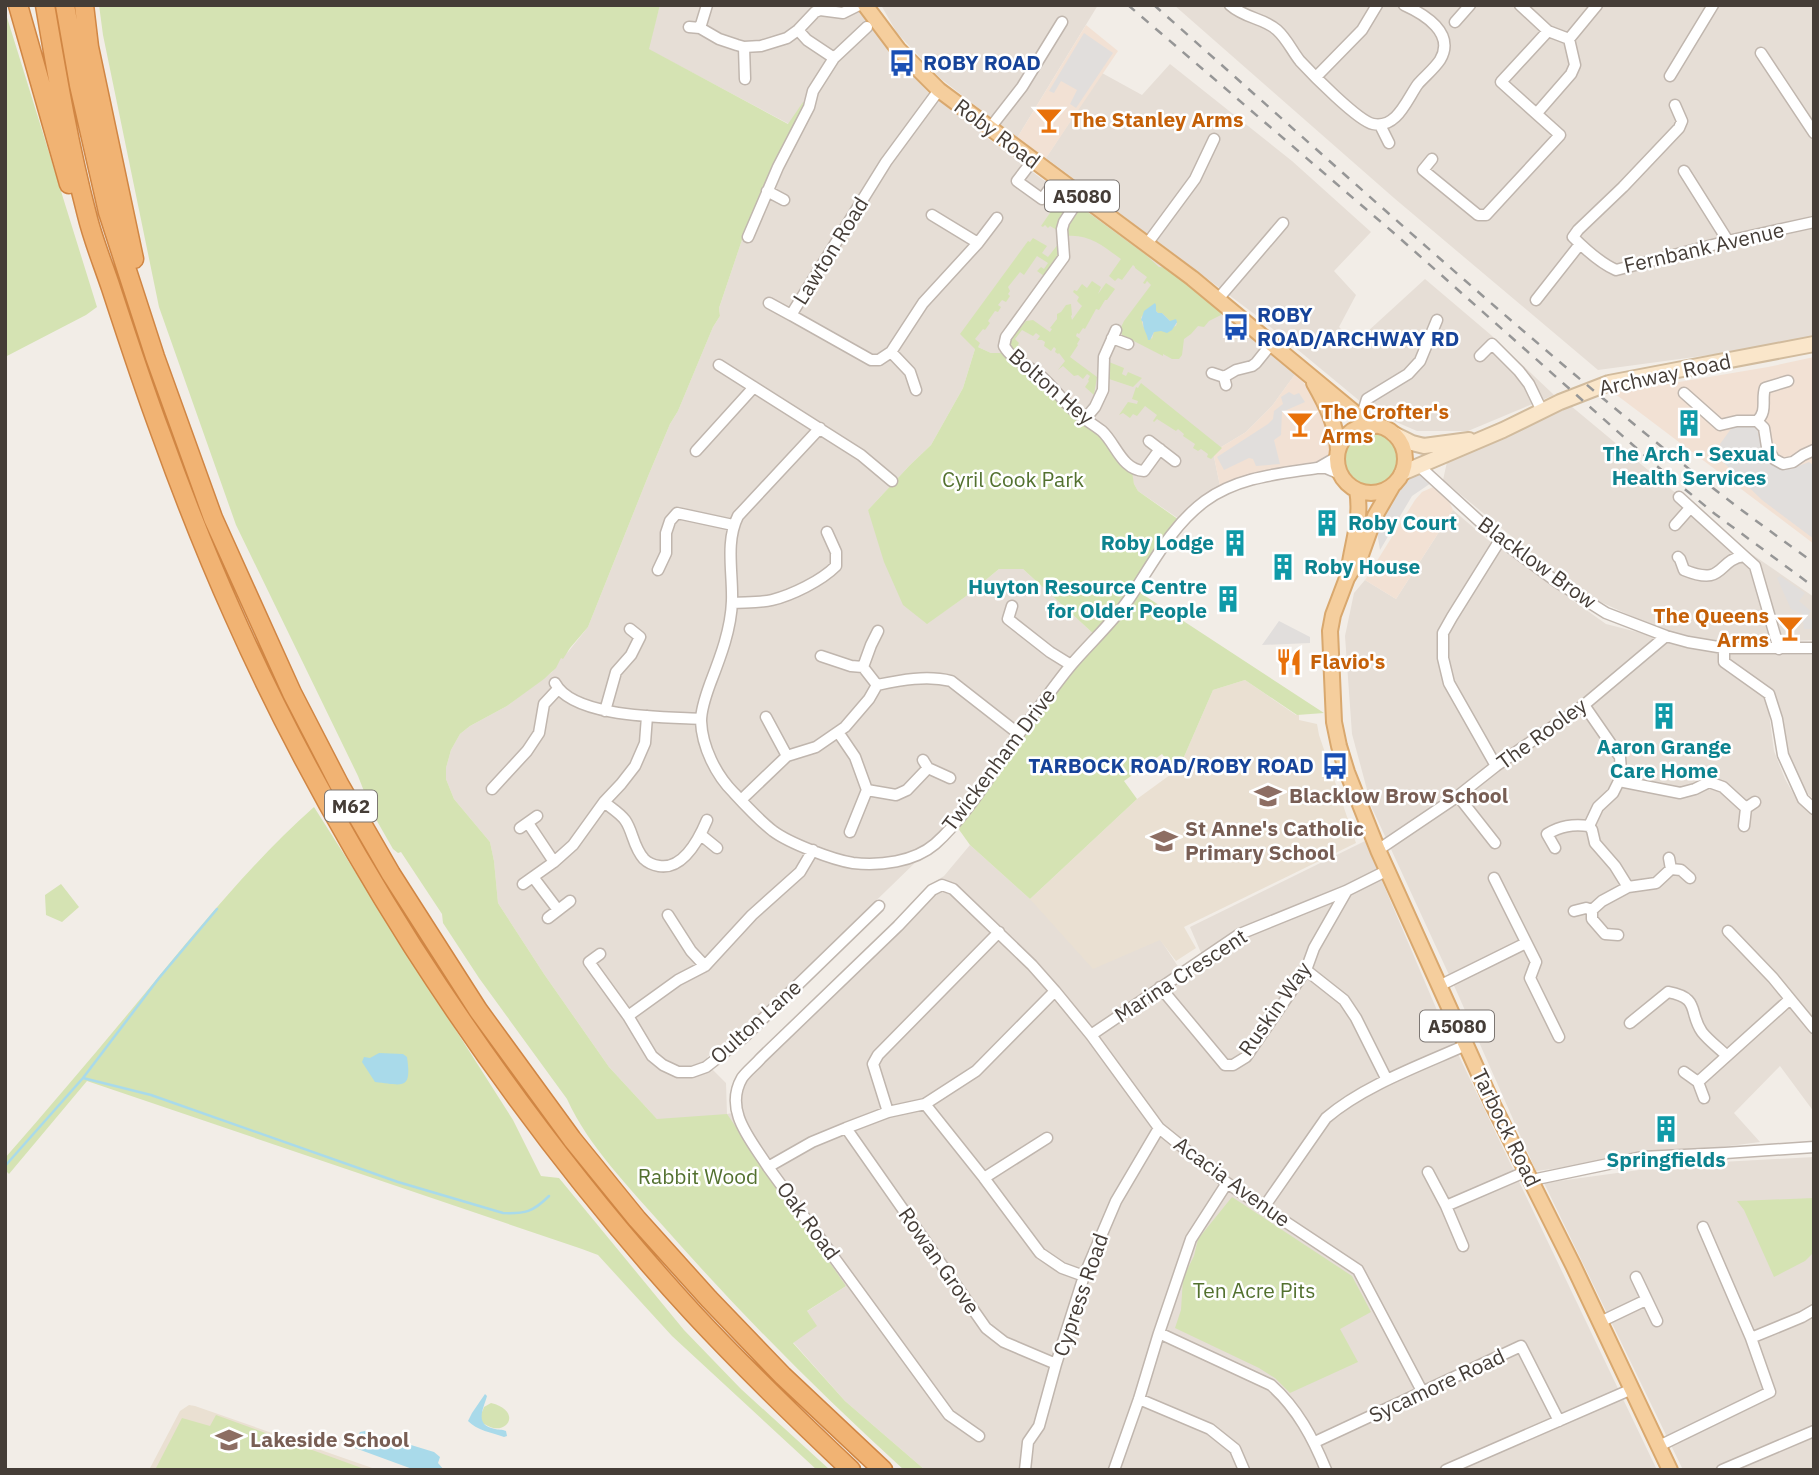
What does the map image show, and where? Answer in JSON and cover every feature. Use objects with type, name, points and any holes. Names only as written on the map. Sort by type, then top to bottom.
[{"type":"highway","points":[[18,5],[77,213],[143,388]]},
{"type":"highway","name":"M62","points":[[45,5],[60,92],[87,216],[143,388],[193,522],[235,619],[323,797],[461,1021],[507,1086],[623,1233],[693,1312],[758,1381],[851,1470]]},
{"type":"highway","name":"M62","points":[[65,5],[79,85],[108,212],[155,357],[213,518],[292,693],[339,784],[391,874],[478,1010],[572,1139],[637,1219],[709,1299],[783,1376],[883,1470]]},
{"type":"highway","points":[[84,5],[89,47],[155,357]]},
{"type":"main road","name":"Roby Road","points":[[865,5],[898,49],[939,90],[1147,244],[1272,343],[1360,418],[1375,426]]},
{"type":"main road","name":"Archway Road","points":[[1397,479],[1560,402],[1609,383],[1814,344]]},
{"type":"main road","name":"Roby Road","points":[[1310,375],[1333,421],[1338,454]]},
{"type":"main road","points":[[1338,454],[1348,434],[1366,426],[1375,426]]},
{"type":"main road","name":"A5080","points":[[1375,426],[1394,434]]},
{"type":"main road","name":"Archway Road","points":[[1394,434],[1424,446],[1484,439]]},
{"type":"main road","points":[[1340,474],[1347,484],[1357,490],[1376,493],[1385,490],[1397,479],[1405,463],[1404,452],[1394,434]]},
{"type":"main road","name":"A5080","points":[[1338,454],[1340,474]]},
{"type":"main road","name":"Tarbock Road","points":[[1347,578],[1360,555],[1375,516],[1397,479]]},
{"type":"main road","name":"Tarbock Road","points":[[1357,490],[1358,526],[1347,578],[1330,631],[1334,722],[1347,772],[1378,850],[1493,1105],[1670,1470]]},
{"type":"street","points":[[700,28],[707,5]]},
{"type":"street","points":[[689,27],[700,28],[719,39],[744,47],[775,43],[798,30],[813,8],[843,13],[859,5]]},
{"type":"street","points":[[1230,5],[1245,16],[1278,31],[1301,62],[1360,118],[1380,125],[1396,117],[1418,85],[1439,62],[1443,53],[1444,45],[1439,29],[1423,15],[1404,5]]},
{"type":"street","points":[[1316,77],[1351,42],[1372,16],[1377,5]]},
{"type":"street","points":[[1455,22],[1470,5]]},
{"type":"street","points":[[1520,5],[1548,31],[1569,38]]},
{"type":"street","points":[[1569,38],[1597,5]]},
{"type":"street","points":[[1670,76],[1713,5]]},
{"type":"street","points":[[989,128],[1022,88],[1062,22]]},
{"type":"street","points":[[748,237],[767,191],[809,107],[813,91],[835,58],[867,27]]},
{"type":"street","points":[[798,30],[807,40],[835,58]]},
{"type":"street","points":[[1548,31],[1501,82],[1560,135]]},
{"type":"street","points":[[1536,113],[1571,74],[1575,65],[1569,38]]},
{"type":"street","points":[[744,47],[745,79]]},
{"type":"street","points":[[1761,53],[1814,133]]},
{"type":"street","name":"Lawton Road","points":[[891,352],[879,360],[871,360],[791,315],[886,162],[939,90]]},
{"type":"street","points":[[1536,300],[1580,244],[1573,237],[1578,230],[1679,128],[1682,121],[1675,105]]},
{"type":"street","points":[[1380,125],[1389,143]]},
{"type":"street","points":[[1432,159],[1423,170],[1478,215],[1486,215],[1569,127]]},
{"type":"street","points":[[1147,244],[1195,179],[1214,139]]},
{"type":"street","points":[[1033,160],[1017,181],[1042,199],[1058,179]]},
{"type":"street","points":[[1684,171],[1728,241]]},
{"type":"street","points":[[767,191],[784,200]]},
{"type":"street","name":"Bolton Hey","points":[[1081,195],[1062,229],[1064,257],[1006,337],[1003,346],[1014,358],[1045,379],[1072,409],[1106,435],[1122,458],[1139,471],[1144,471],[1160,449]]},
{"type":"street","points":[[932,215],[978,243]]},
{"type":"street","points":[[916,390],[910,372],[891,352],[923,303],[997,218]]},
{"type":"street","name":"Fernbank Avenue","points":[[1580,244],[1608,267],[1616,270],[1814,222]]},
{"type":"street","points":[[1218,299],[1283,223]]},
{"type":"street","points":[[769,303],[791,315]]},
{"type":"street","points":[[1360,418],[1367,399],[1408,374],[1420,361],[1437,320]]},
{"type":"street","points":[[1086,419],[1103,390],[1103,363],[1114,334],[1128,344]]},
{"type":"street","points":[[1212,373],[1225,381],[1236,370],[1256,363],[1272,343]]},
{"type":"street","points":[[1480,356],[1492,344],[1529,384],[1542,411]]},
{"type":"street","points":[[719,365],[861,455],[892,481]]},
{"type":"street","points":[[1757,421],[1764,412],[1765,388],[1788,381]]},
{"type":"street","points":[[696,451],[754,387]]},
{"type":"street","points":[[1684,393],[1720,425],[1737,421],[1757,421],[1764,428],[1767,447],[1774,459],[1783,464],[1793,462],[1814,450]]},
{"type":"street","points":[[658,570],[666,553],[666,533],[670,521],[677,513],[733,525],[738,516],[820,429]]},
{"type":"street","points":[[1149,442],[1175,461]]},
{"type":"street","name":"Blacklow Brow","points":[[1424,446],[1425,464],[1434,481],[1500,540],[1557,582],[1606,613],[1688,642],[1724,648],[1814,648]]},
{"type":"street","name":"Twickenham Drive","points":[[1317,468],[1338,454]]},
{"type":"street","name":"Twickenham Drive","points":[[733,525],[730,543],[732,603],[728,633],[701,719],[706,747],[719,774],[741,800],[773,830],[794,843],[851,863],[882,863],[910,859],[933,846],[956,824],[1019,734],[1071,665],[1127,602],[1167,541],[1190,513],[1207,499],[1254,478],[1317,468],[1326,468],[1340,474]]},
{"type":"street","points":[[1679,497],[1755,566],[1779,649]]},
{"type":"street","points":[[1675,525],[1690,508]]},
{"type":"street","points":[[732,603],[772,600],[828,574],[835,566],[836,552],[827,533]]},
{"type":"street","points":[[1496,766],[1448,683],[1443,658],[1443,633],[1500,540]]},
{"type":"street","points":[[1678,557],[1684,570],[1707,576],[1718,572],[1735,557],[1744,556]]},
{"type":"street","points":[[1012,606],[1008,619],[1071,665]]},
{"type":"street","points":[[630,629],[640,637]]},
{"type":"street","points":[[605,711],[616,672],[631,655],[640,637],[650,631]]},
{"type":"street","points":[[863,667],[878,631]]},
{"type":"street","name":"The Rooley","points":[[1378,850],[1584,705],[1667,636]]},
{"type":"street","points":[[1724,648],[1724,662],[1769,694],[1777,719],[1783,755],[1804,799],[1814,808]]},
{"type":"street","points":[[821,656],[863,667],[877,685]]},
{"type":"street","points":[[741,800],[787,756],[816,747],[845,727],[869,699],[877,685],[939,678],[951,681],[1019,734]]},
{"type":"street","points":[[492,789],[527,751],[539,733],[544,704],[556,686],[584,706],[605,711],[701,719]]},
{"type":"street","points":[[1584,705],[1620,757],[1621,771],[1613,793],[1598,807],[1589,826]]},
{"type":"street","points":[[523,884],[573,845],[604,802],[621,785],[635,766],[645,743],[647,716]]},
{"type":"street","points":[[766,717],[787,756]]},
{"type":"street","points":[[838,732],[855,757],[867,790],[850,832]]},
{"type":"street","points":[[867,790],[896,795],[907,790],[925,764],[950,778]]},
{"type":"street","points":[[1619,780],[1680,793],[1709,782],[1723,787],[1751,805],[1744,826]]},
{"type":"street","points":[[1458,796],[1495,843]]},
{"type":"street","points":[[604,802],[626,821],[633,842],[647,862],[657,866],[668,866],[680,861],[701,835],[706,820]]},
{"type":"street","points":[[528,822],[554,862]]},
{"type":"street","points":[[1555,848],[1547,834],[1574,824],[1589,826],[1595,843],[1615,866],[1628,887]]},
{"type":"street","points":[[701,835],[717,848]]},
{"type":"street","points":[[628,1016],[678,980],[705,966],[752,915],[800,872],[813,850]]},
{"type":"street","points":[[1574,911],[1592,909],[1628,887],[1656,883],[1670,864],[1690,878]]},
{"type":"street","name":"Marina Crescent","points":[[1091,1035],[1240,934],[1346,891],[1388,870]]},
{"type":"street","points":[[533,877],[558,910]]},
{"type":"street","points":[[1494,878],[1536,962],[1530,978],[1559,1037]]},
{"type":"street","name":"Acacia Avenue","points":[[942,885],[953,888],[1032,965],[1091,1035],[1160,1128],[1227,1183],[1358,1270],[1423,1393]]},
{"type":"street","name":"Oak Road","points":[[942,885],[932,890],[743,1078],[735,1097],[738,1119],[768,1167],[949,1415],[979,1436]]},
{"type":"street","name":"Ruskin Way","points":[[1160,987],[1225,1065],[1233,1065],[1246,1057],[1306,970],[1314,948],[1346,891]]},
{"type":"street","points":[[548,918],[570,901]]},
{"type":"street","name":"Oulton Lane","points":[[600,954],[589,962],[628,1016],[652,1056],[678,1072],[692,1072],[706,1067],[743,1038],[879,906]]},
{"type":"street","points":[[1592,909],[1592,919],[1605,934],[1618,935]]},
{"type":"street","points":[[668,915],[691,951],[705,966]]},
{"type":"street","points":[[1728,931],[1773,978],[1814,1028]]},
{"type":"street","points":[[888,1112],[873,1064],[878,1055],[999,932]]},
{"type":"street","points":[[1439,986],[1526,943]]},
{"type":"street","points":[[1306,970],[1344,1000],[1387,1080]]},
{"type":"street","points":[[768,1167],[812,1142],[846,1128],[888,1112],[925,1104],[976,1071],[1055,991]]},
{"type":"street","points":[[1630,1023],[1668,992],[1685,996],[1694,1009],[1699,1028],[1727,1056]]},
{"type":"street","points":[[1698,1082],[1789,1000]]},
{"type":"street","points":[[1264,1207],[1326,1118],[1339,1107],[1387,1080],[1466,1045]]},
{"type":"street","points":[[1684,1072],[1698,1082],[1704,1098]]},
{"type":"street","points":[[925,1104],[1040,1253],[1062,1268],[1084,1276]]},
{"type":"street","name":"Rowan Grove","points":[[846,1128],[986,1328],[1004,1342],[1056,1364]]},
{"type":"street","name":"Cypress Road","points":[[1025,1470],[1028,1441],[1039,1426],[1084,1276],[1116,1201],[1160,1128]]},
{"type":"street","points":[[984,1178],[1047,1138]]},
{"type":"street","points":[[1446,1206],[1529,1176],[1642,1157],[1814,1147]]},
{"type":"street","points":[[1428,1172],[1463,1246]]},
{"type":"street","points":[[1114,1470],[1191,1239],[1227,1183]]},
{"type":"street","points":[[1659,1446],[1770,1392],[1751,1338],[1703,1227]]},
{"type":"street","points":[[1636,1277],[1657,1321]]},
{"type":"street","points":[[1600,1322],[1646,1300]]},
{"type":"street","points":[[1751,1338],[1814,1310]]},
{"type":"street","points":[[1159,1333],[1271,1385],[1292,1406],[1315,1442],[1326,1470]]},
{"type":"street","name":"Sycamore Road","points":[[1315,1442],[1521,1346],[1559,1421]]},
{"type":"street","points":[[1446,1470],[1632,1389]]},
{"type":"street","points":[[1139,1399],[1210,1429],[1234,1449],[1244,1470]]},
{"type":"street","points":[[1722,1470],[1814,1431]]},
{"type":"shaded area","points":[[660,5],[856,5],[886,47],[929,93],[1020,163],[1224,311],[1231,323],[1257,340],[1296,373],[1272,406],[1246,432],[1213,452],[1221,491],[1182,521],[1138,491],[1131,472],[1038,381],[1002,353],[991,353],[978,347],[975,349],[963,388],[931,445],[868,510],[927,623],[999,569],[1023,569],[1097,637],[955,824],[753,1020],[707,1057],[712,1069],[726,1083],[727,1114],[732,1113],[737,1078],[934,882],[944,876],[970,845],[1030,899],[1160,939],[1179,968],[1202,955],[1190,927],[1365,841],[1436,1008],[1657,1470],[925,1470],[845,1401],[793,1342],[806,1312],[846,1286],[657,1119],[609,1067],[498,903],[490,842],[454,799],[446,779],[451,750],[460,734],[507,706],[552,672],[561,657],[588,627],[670,424],[720,316],[719,308],[743,237],[773,169],[806,105],[803,103],[789,124],[648,49]]},
{"type":"shaded area","points":[[881,5],[1098,5],[1017,138],[940,78],[897,33]]},
{"type":"shaded area","points":[[1174,5],[1814,5],[1814,341],[1598,370],[1394,198]]},
{"type":"shaded area","points":[[1086,25],[1118,51],[1046,158],[1017,138]]},
{"type":"shaded area","points":[[1084,33],[1113,53],[1076,108],[1070,104],[1077,90],[1061,81],[1054,93],[1049,91]]},
{"type":"shaded area","points":[[1170,64],[1292,161],[1371,232],[1334,271],[1356,295],[1339,327],[1355,343],[1425,279],[1491,335],[1554,395],[1468,431],[1417,431],[1373,412],[1257,316],[1046,158],[1102,73],[1142,95]]},
{"type":"shaded area","points":[[1814,357],[1814,544],[1614,393],[1768,367]]},
{"type":"shaded area","points":[[1296,373],[1311,392],[1334,442],[1331,454],[1317,468],[1221,491],[1213,452],[1246,432],[1272,406]]},
{"type":"shaded area","points":[[1289,392],[1294,395],[1299,393],[1305,402],[1282,412],[1281,435],[1274,440],[1280,464],[1256,466],[1253,459],[1249,458],[1224,470],[1217,457],[1268,424],[1273,419],[1274,411],[1283,404],[1281,397]]},
{"type":"shaded area","points":[[1571,406],[1737,544],[1814,597],[1814,640],[1742,643],[1695,638],[1653,626],[1579,592],[1443,480],[1447,462]]},
{"type":"shaded area","points":[[1736,422],[1756,425],[1762,447],[1770,462],[1783,469],[1809,462],[1814,466],[1814,539],[1762,500],[1723,462],[1720,444]]},
{"type":"shaded area","points":[[1420,470],[1434,481],[1412,496],[1380,550],[1377,532],[1380,519],[1394,492],[1412,474]]},
{"type":"shaded area","points":[[1433,487],[1448,499],[1453,510],[1396,599],[1365,580],[1415,500],[1422,492]]},
{"type":"shaded area","points":[[1453,510],[1488,540],[1606,624],[1723,654],[1727,672],[1767,699],[1774,751],[1785,779],[1798,802],[1814,813],[1814,1112],[1780,1066],[1734,1113],[1760,1142],[1536,1171],[1372,808],[1352,734],[1345,636],[1354,593],[1365,580],[1396,599]]},
{"type":"shaded area","points":[[1780,576],[1805,593],[1799,601],[1811,611],[1808,616],[1813,621],[1814,629],[1804,629],[1802,614],[1791,609],[1777,578]]},
{"type":"shaded area","points":[[1279,621],[1310,637],[1310,643],[1262,645]]},
{"type":"shaded area","points":[[1728,654],[1814,655],[1814,800],[1786,758],[1773,691],[1728,663]]},
{"type":"shaded area","points":[[1245,680],[1299,715],[1299,720],[1317,724],[1356,843],[1184,927],[1196,948],[1176,961],[1160,940],[1093,969],[1030,899],[1137,799],[1174,772],[1177,773],[1213,690]]},
{"type":"shaded area","points":[[1814,1157],[1814,1470],[1683,1470],[1544,1183],[1661,1167]]},
{"type":"shaded area","name":"Lakeside School","points":[[189,1405],[378,1470],[149,1470],[180,1411]]},
{"type":"green space","name":"Rabbit Wood","points":[[99,5],[660,5],[649,49],[788,124],[803,102],[806,105],[762,192],[743,237],[719,308],[720,316],[670,424],[588,627],[544,679],[507,706],[460,734],[451,750],[446,779],[454,799],[490,842],[498,903],[609,1067],[657,1119],[727,1114],[846,1286],[807,1311],[817,1326],[793,1343],[845,1401],[925,1470],[904,1470],[841,1412],[721,1290],[624,1182],[598,1150],[567,1099],[479,978],[443,923],[442,914],[401,852],[393,849],[373,814],[358,776],[236,525],[159,307]]},
{"type":"green space","points":[[5,11],[97,307],[5,357]]},
{"type":"green space","points":[[1063,194],[1068,198],[1068,202],[1057,230],[1050,226],[1041,226]]},
{"type":"green space","points":[[1079,211],[1086,211],[1159,267],[1170,268],[1174,274],[1217,305],[1221,315],[1204,327],[1198,326],[1184,339],[1179,359],[1163,356],[1122,335],[1121,327],[1124,321],[1151,285],[1147,281],[1143,283],[1147,277],[1133,265],[1122,280],[1118,278],[1115,281],[1109,276],[1121,259],[1090,239],[1067,236],[1069,222]],"holes":[[[1156,305],[1156,311],[1177,323],[1176,326],[1154,331],[1152,339],[1143,326],[1141,317]]]},
{"type":"green space","name":"Cyril Cook Park","points":[[1033,238],[1047,246],[1042,253],[1048,257],[1059,243],[1059,254],[1044,276],[1037,271],[1041,267],[1044,269],[1048,263],[1037,256],[1024,275],[1020,272],[1008,287],[1010,296],[1006,302],[1002,300],[998,305],[1001,307],[998,312],[995,311],[985,330],[975,339],[980,343],[978,347],[991,353],[1002,353],[1100,434],[1132,472],[1138,491],[1182,522],[1136,590],[1324,713],[1297,715],[1245,680],[1213,690],[1177,773],[1162,754],[1124,781],[1137,799],[1030,899],[970,845],[955,824],[1097,637],[1023,569],[999,569],[927,624],[903,605],[884,562],[868,510],[931,445],[963,388],[975,349],[960,334],[1028,241]]},
{"type":"green space","points":[[1092,281],[1101,287],[1098,294],[1106,283],[1115,289],[1099,310],[1096,309],[1085,329],[1077,333],[1076,336],[1080,339],[1070,357],[1097,377],[1094,395],[1085,387],[1090,376],[1087,374],[1083,379],[1078,375],[1074,376],[1063,366],[1058,370],[1065,361],[1055,352],[1054,347],[1051,351],[1044,346],[1045,342],[1037,340],[1040,336],[1036,333],[1033,336],[1022,330],[1015,339],[1024,350],[1020,356],[1012,348],[1010,340],[1026,321],[1033,320],[1050,332],[1057,314],[1066,305],[1071,304],[1072,320],[1082,306],[1077,301],[1079,297],[1074,290],[1077,291],[1082,284],[1087,288]]},
{"type":"green space","points":[[1109,362],[1124,368],[1122,374],[1126,376],[1128,372],[1142,378],[1133,387],[1109,379]]},
{"type":"green space","points":[[1141,383],[1222,448],[1211,459],[1207,457],[1208,454],[1201,449],[1198,451],[1193,448],[1195,444],[1178,429],[1176,431],[1157,419],[1154,422],[1157,415],[1145,406],[1137,416],[1133,414],[1130,418],[1123,413],[1119,415],[1128,402],[1137,404],[1138,401],[1132,399],[1136,387]]},
{"type":"green space","points":[[1371,433],[1390,441],[1398,460],[1390,479],[1371,487],[1352,479],[1344,460],[1352,441]]},
{"type":"green space","points":[[314,807],[513,1120],[541,1176],[559,1178],[684,1330],[741,1389],[830,1470],[817,1470],[672,1336],[598,1255],[582,1249],[87,1081],[9,1174],[5,1170],[5,1158],[206,920],[269,850]]},
{"type":"green space","points":[[61,884],[79,907],[62,922],[46,915],[45,895]]},
{"type":"green space","name":"Ten Acre Pits","points":[[1232,1197],[1352,1276],[1371,1312],[1340,1329],[1358,1362],[1290,1393],[1275,1378],[1259,1368],[1175,1328],[1181,1310],[1183,1278],[1194,1256],[1198,1239]]},
{"type":"green space","points":[[1814,1198],[1814,1252],[1805,1261],[1774,1277],[1744,1210],[1737,1201]]},
{"type":"green space","points":[[491,1403],[507,1411],[509,1416],[509,1421],[501,1428],[488,1426],[482,1421],[484,1407]]},
{"type":"green space","name":"Lakeside School","points":[[216,1415],[367,1470],[155,1470],[182,1418],[210,1426]]},
{"type":"water","points":[[1155,303],[1158,313],[1162,313],[1170,321],[1176,319],[1177,322],[1172,330],[1167,333],[1154,332],[1148,340],[1141,320],[1144,311]]},
{"type":"water","points":[[379,1053],[403,1054],[407,1057],[406,1081],[399,1084],[375,1082],[362,1062],[364,1057],[370,1058]]},
{"type":"water","points":[[485,1394],[487,1396],[482,1412],[484,1424],[506,1431],[507,1436],[485,1431],[468,1421]]},
{"type":"water","points":[[365,1431],[434,1452],[440,1457],[438,1463],[444,1470],[415,1470],[355,1448],[357,1437],[360,1432]]},
{"type":"waterway","points":[[5,1166],[83,1078],[159,978],[217,909]]},
{"type":"waterway","points":[[83,1078],[151,1095],[398,1182],[503,1213],[528,1211],[549,1196]]},
{"type":"railway","points":[[1128,5],[1395,234],[1652,462],[1715,514],[1814,587]]},
{"type":"railway","points":[[1154,5],[1563,365],[1704,481],[1814,563]]},
{"type":"place","name":"ROBY ROAD","points":[[902,63]]},
{"type":"place","name":"The Stanley Arms","points":[[1049,120]]},
{"type":"place","name":"ROBY ROAD/ARCHWAY RD","points":[[1236,327]]},
{"type":"place","name":"The Arch - Sexual Health Services","points":[[1689,423]]},
{"type":"place","name":"The Crofter's Arms","points":[[1300,424]]},
{"type":"place","name":"Roby Court","points":[[1327,523]]},
{"type":"place","name":"Roby Lodge","points":[[1235,543]]},
{"type":"place","name":"Roby House","points":[[1283,567]]},
{"type":"place","name":"Huyton Resource Centre for Older People","points":[[1228,599]]},
{"type":"place","name":"The Queens Arms","points":[[1790,628]]},
{"type":"place","name":"Flavio's","points":[[1289,662]]},
{"type":"place","name":"Aaron Grange Care Home","points":[[1664,716]]},
{"type":"place","name":"TARBOCK ROAD/ROBY ROAD","points":[[1335,766]]},
{"type":"place","name":"Blacklow Brow School","points":[[1268,796]]},
{"type":"place","name":"St Anne's Catholic Primary School","points":[[1164,841]]},
{"type":"place","name":"Springfields","points":[[1666,1129]]},
{"type":"place","name":"Lakeside School","points":[[229,1440]]}]
